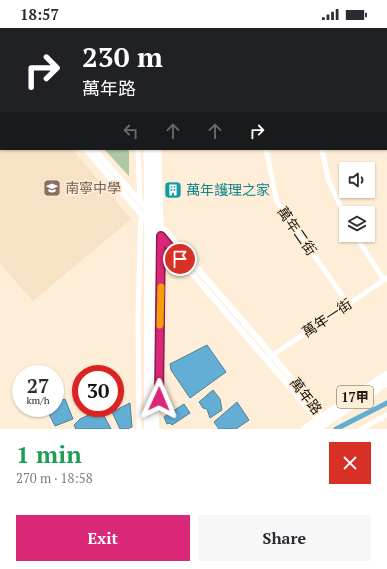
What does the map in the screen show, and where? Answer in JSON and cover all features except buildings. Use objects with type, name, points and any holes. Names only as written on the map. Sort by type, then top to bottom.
[{"type":"main road","points":[[147,150],[148,429]]},
{"type":"main road","points":[[154,150],[155,429]]},
{"type":"main road","name":"17甲","points":[[321,424],[387,375]]},
{"type":"main road","name":"17甲","points":[[305,429],[321,424],[387,382]]},
{"type":"street","name":"萬年路","points":[[87,150],[161,236],[270,357]]},
{"type":"street","name":"萬年路","points":[[95,150],[140,201],[270,357],[321,424]]},
{"type":"street","points":[[138,150],[141,213],[138,316],[139,429]]},
{"type":"street","points":[[159,150],[161,236],[159,429]]},
{"type":"street","name":"萬年二街","points":[[266,150],[277,202],[348,304]]},
{"type":"street","points":[[322,150],[328,179],[340,206]]},
{"type":"street","points":[[360,242],[386,279]]},
{"type":"street","name":"萬年一街","points":[[270,357],[386,279]]},
{"type":"street","points":[[361,429],[387,414]]},
{"type":"shaded area","name":"南寧中學","points":[[0,150],[73,150],[131,219],[33,301],[0,264]]},
{"type":"green space","points":[[105,150],[129,150],[129,176]]},
{"type":"water","points":[[207,345],[226,372],[190,398],[171,370],[170,364]]},
{"type":"water","points":[[213,390],[220,399],[222,410],[210,418],[207,409],[203,408],[199,402]]},
{"type":"water","points":[[64,399],[73,419],[55,426],[50,417],[64,417]]},
{"type":"water","points":[[237,402],[249,420],[236,429],[219,429],[214,422]]},
{"type":"water","points":[[130,403],[132,427],[120,429],[114,417],[124,417],[124,406]]},
{"type":"water","points":[[184,404],[190,413],[172,425],[170,423],[167,424],[164,417]]},
{"type":"water","points":[[84,417],[105,417],[111,429],[76,429],[74,425]]},
{"type":"waterway","points":[[336,429],[387,403]]},
{"type":"slow traffic","points":[[160,325],[161,287]]},
{"type":"place","name":"南寧中學","points":[[52,188]]},
{"type":"place","name":"萬年護理之家","points":[[173,190]]},
{"type":"route","points":[[159,399],[161,236],[180,259]]}]
